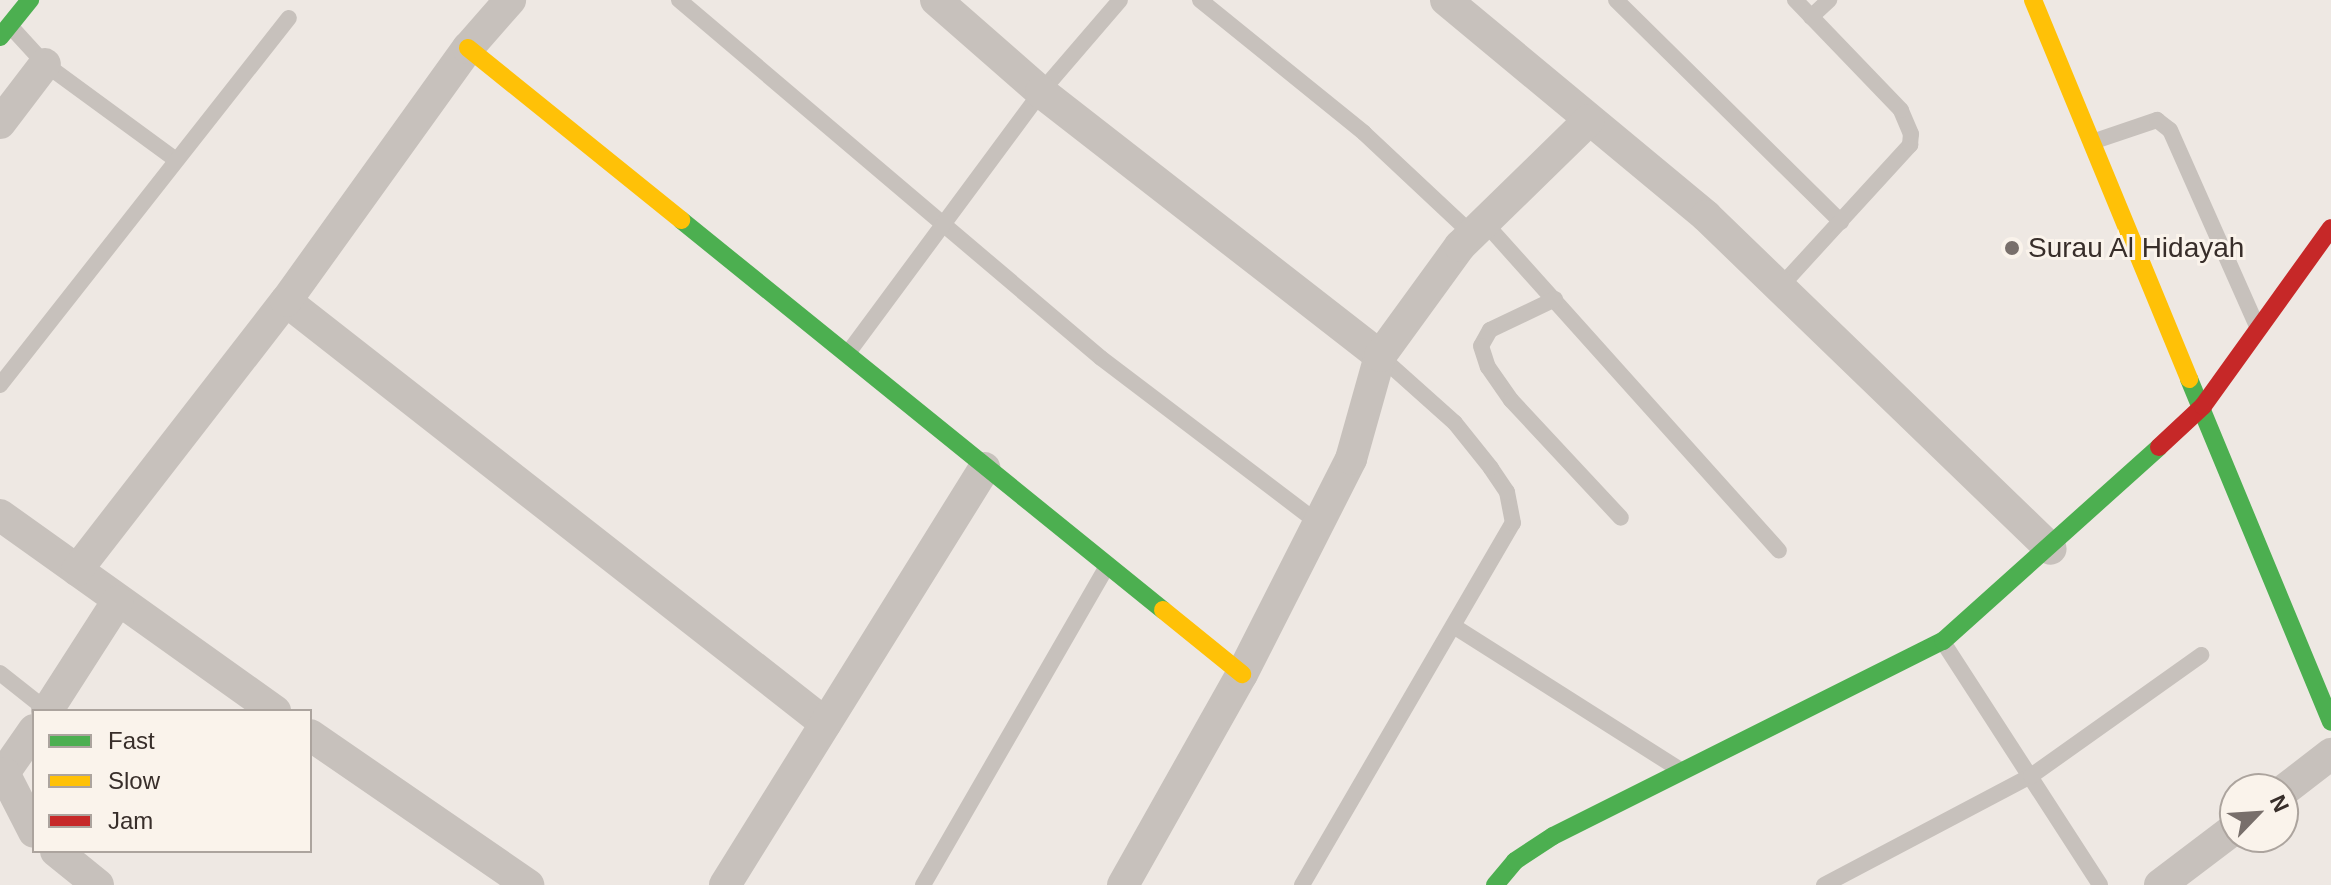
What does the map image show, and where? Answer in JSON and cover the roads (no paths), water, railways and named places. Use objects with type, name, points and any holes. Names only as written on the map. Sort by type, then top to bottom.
[{"type":"street","points":[[3,24],[30,0]]},
{"type":"street","points":[[77,570],[286,301],[468,48],[510,0]]},
{"type":"street","points":[[936,0],[1041,92],[1380,356]]},
{"type":"street","points":[[1446,0],[1706,216],[2051,549]]},
{"type":"street","points":[[2033,0],[2331,722]]},
{"type":"street","points":[[468,48],[846,357],[1242,674]]},
{"type":"street","points":[[0,123],[45,64]]},
{"type":"street","points":[[1123,885],[1242,674],[1351,459],[1380,356],[1479,229],[1589,120]]},
{"type":"street","points":[[1504,880],[1553,836],[1943,641],[2051,549],[2203,406],[2258,328],[2320,259],[2331,228]]},
{"type":"street","points":[[286,301],[825,723]]},
{"type":"street","points":[[725,885],[985,468]]},
{"type":"street","points":[[0,515],[117,602],[272,709]]},
{"type":"street","points":[[49,709],[117,602]]},
{"type":"street","points":[[32,733],[4,773],[32,828]]},
{"type":"street","points":[[312,736],[528,885]]},
{"type":"street","points":[[2299,779],[2331,754]]},
{"type":"street","points":[[2160,885],[2219,840]]},
{"type":"street","points":[[58,853],[98,885]]},
{"type":"lane","points":[[679,0],[1101,358],[1318,523]]},
{"type":"lane","points":[[846,357],[1041,92],[1120,0]]},
{"type":"lane","points":[[1200,0],[1479,229],[1555,299],[1779,551]]},
{"type":"lane","points":[[1616,0],[1841,222]]},
{"type":"lane","points":[[1780,287],[1910,145],[1911,134],[1901,110],[1795,0]]},
{"type":"lane","points":[[1811,17],[1829,0]]},
{"type":"lane","points":[[0,385],[289,18]]},
{"type":"lane","points":[[3,24],[45,64],[175,159]]},
{"type":"lane","points":[[2091,142],[2157,120],[2170,130],[2258,328]]},
{"type":"lane","points":[[1555,299],[1490,330],[1481,346],[1488,367],[1511,400],[1621,518]]},
{"type":"lane","points":[[1302,885],[1503,545],[1513,512],[1491,468],[1455,423],[1380,356]]},
{"type":"lane","points":[[923,885],[1107,567]]},
{"type":"lane","points":[[1455,627],[1682,771]]},
{"type":"lane","points":[[1943,641],[2100,885]]},
{"type":"lane","points":[[1824,885],[2031,776],[2201,655]]},
{"type":"lane","points":[[0,673],[45,709]]},
{"type":"place","name":"Surau Al Hidayah","points":[[2012,248]]}]
